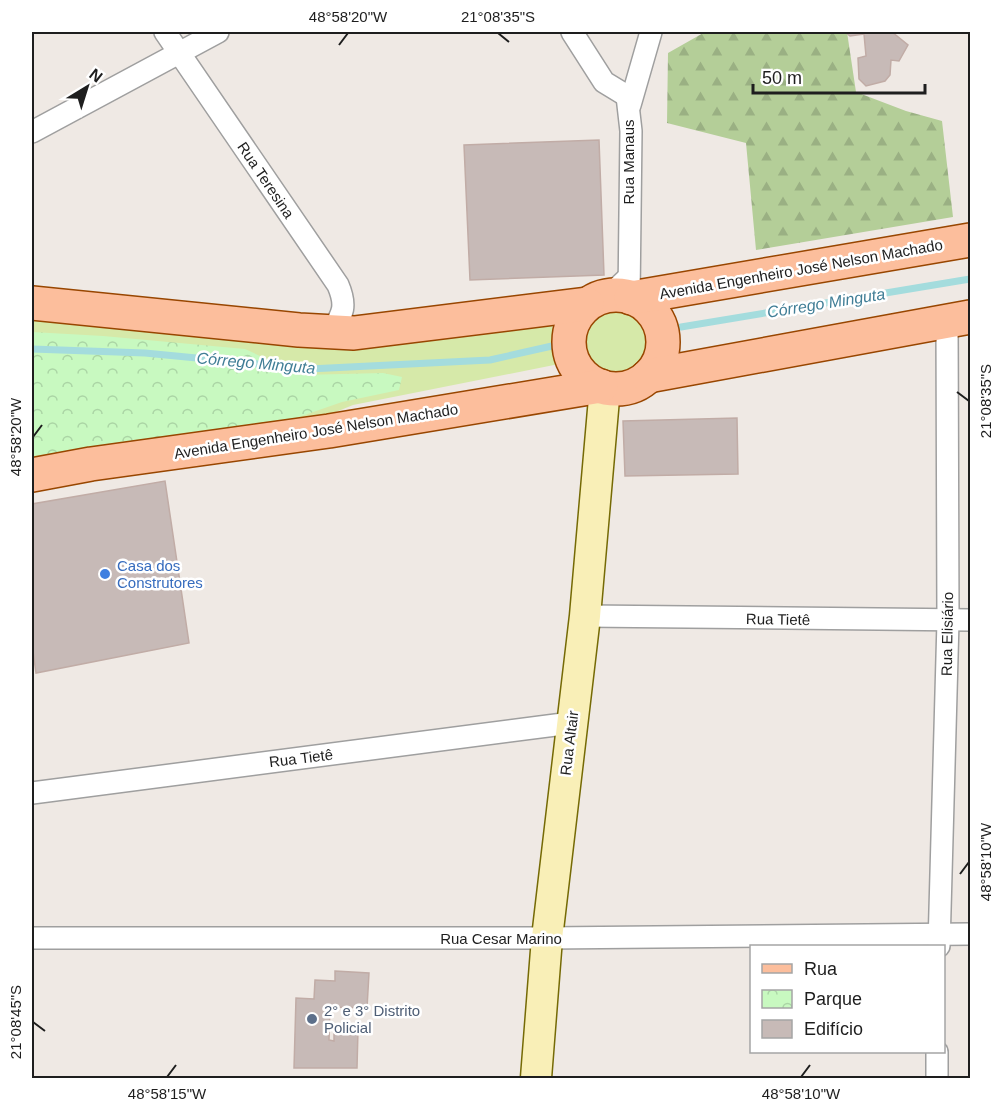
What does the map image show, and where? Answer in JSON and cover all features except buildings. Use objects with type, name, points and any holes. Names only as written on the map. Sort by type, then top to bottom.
[{"type":"main road","name":"Avenida Engenheiro José Nelson Machado","points":[[32,303],[354,333],[970,240]]},
{"type":"main road","points":[[617,294],[650,309],[662,330],[661,355],[656,366],[616,389],[584,376],[577,368],[569,344],[574,320],[617,294]]},
{"type":"main road","name":"Avenida Engenheiro José Nelson Machado","points":[[32,475],[616,389],[959,319]]},
{"type":"street","name":"Rua Teresina","points":[[165,32],[338,285],[345,302],[341,318],[332,332]]},
{"type":"street","points":[[32,132],[218,32]]},
{"type":"street","points":[[572,32],[604,82],[627,96],[630,105],[651,32]]},
{"type":"street","points":[[604,82],[617,83],[639,74]]},
{"type":"street","name":"Rua Manaus","points":[[617,294],[630,131],[627,96]]},
{"type":"street","name":"Rua Elisiário","points":[[940,940],[959,319]]},
{"type":"street","name":"Rua Altair","points":[[536,1078],[547,938],[571,723],[616,389]]},
{"type":"street","name":"Rua Tietê","points":[[585,616],[970,620]]},
{"type":"street","name":"Rua Tietê","points":[[32,792],[571,723]]},
{"type":"street","name":"Rua Cesar Marino","points":[[32,938],[940,940],[970,934]]},
{"type":"street","points":[[937,1053],[937,1078]]},
{"type":"green space","points":[[705,32],[847,32],[856,92],[906,111],[942,121],[953,217],[756,250],[746,143],[667,123],[668,53]]},
{"type":"green space","points":[[618,310],[631,313],[641,320],[648,330],[651,343],[648,356],[641,366],[631,373],[618,376],[605,373],[595,366],[588,356],[585,343],[588,330],[595,320],[605,313]]},
{"type":"green space","points":[[32,311],[197,330],[551,319],[559,364],[353,405],[299,427],[32,462]]},
{"type":"green space","points":[[32,332],[245,349],[301,375],[383,373],[402,377],[399,390],[342,402],[296,418],[32,456]]},
{"type":"waterway","name":"Córrego Minguta","points":[[681,327],[970,279]]},
{"type":"waterway","name":"Córrego Minguta","points":[[32,349],[145,353],[309,369],[490,360],[552,346]]},
{"type":"place","name":"Casa dos Construtores","points":[[105,574]]},
{"type":"place","name":"2° e 3° Distrito Policial","points":[[312,1019]]}]
